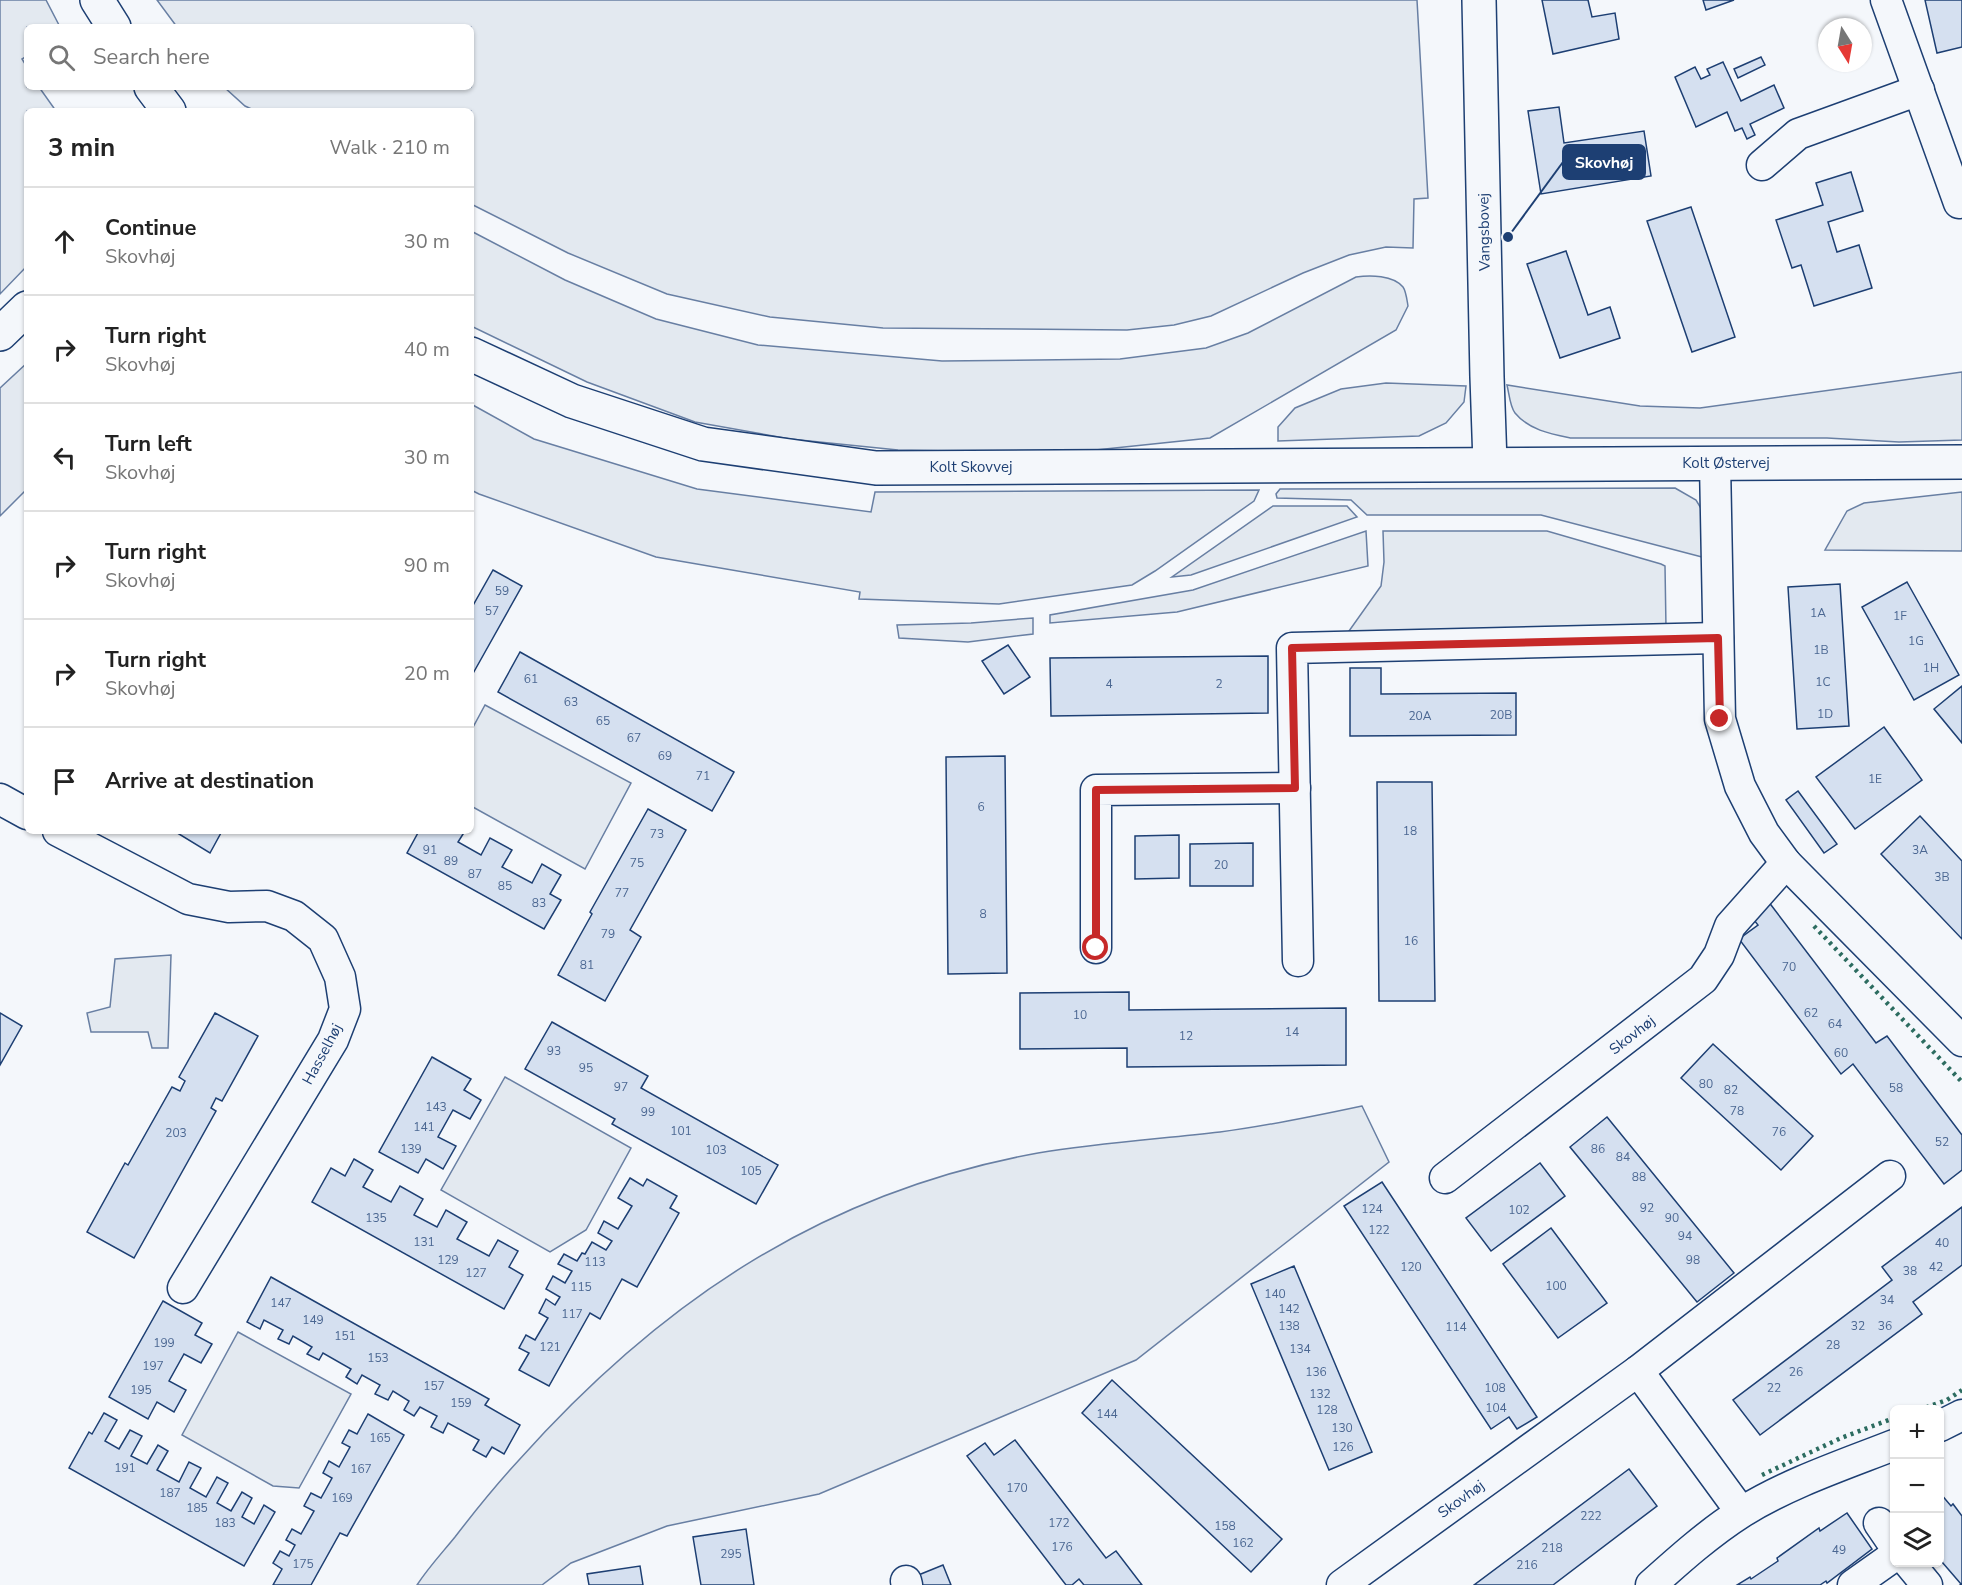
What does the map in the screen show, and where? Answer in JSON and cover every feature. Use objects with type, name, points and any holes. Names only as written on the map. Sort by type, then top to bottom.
[{"type":"street","points":[[97,0],[112,24]]},
{"type":"street","name":"Vangsbovej","points":[[1479,0],[1490,463]]},
{"type":"street","points":[[1886,0],[1959,203]]},
{"type":"street","points":[[154,90],[167,108]]},
{"type":"street","points":[[1762,165],[1798,134],[1919,90]]},
{"type":"street","points":[[0,334],[24,311]]},
{"type":"street","name":"Kolt Skovvej","points":[[474,355],[572,401],[703,444],[876,468],[1490,463]]},
{"type":"street","name":"Kolt Østervej","points":[[1490,463],[1962,462]]},
{"type":"street","points":[[1715,464],[1720,719],[1740,786],[1764,833],[1786,863],[1962,1041]]},
{"type":"street","points":[[1298,961],[1292,648],[1718,638]]},
{"type":"street","points":[[1096,948],[1096,790],[1295,788]]},
{"type":"street","points":[[0,799],[24,812]]},
{"type":"street","name":"Hasselhøj","points":[[64,834],[188,899],[230,907],[267,906],[294,916],[323,939],[340,976],[345,1009],[333,1040],[183,1288]]},
{"type":"street","name":"Skovhøj","points":[[1446,1178],[1703,979],[1719,955],[1730,926],[1786,863]]},
{"type":"street","name":"Skovhøj","points":[[1342,1585],[1638,1371],[1890,1176]]},
{"type":"street","points":[[1638,1371],[1741,1512]]},
{"type":"street","points":[[1944,1424],[1962,1415]]},
{"type":"street","points":[[1652,1585],[1689,1550],[1741,1512],[1792,1486],[1890,1447]]},
{"type":"street","points":[[1853,1585],[1890,1559]]},
{"type":"street","points":[[1911,1567],[1927,1585]]},
{"type":"shaded area","points":[[0,0],[46,0],[58,24],[24,24],[24,58],[22,59],[24,90],[41,90],[54,108],[24,108],[24,269],[0,294]]},
{"type":"shaded area","points":[[157,0],[1417,0],[1428,198],[1414,199],[1413,248],[1386,247],[1349,255],[1303,273],[1211,316],[1174,325],[1127,330],[883,328],[770,317],[667,294],[568,253],[474,206],[474,108],[249,108],[227,90],[474,90],[474,24],[175,24]]},
{"type":"shaded area","points":[[474,233],[565,280],[656,319],[758,345],[942,361],[1120,359],[1206,348],[1248,333],[1356,277],[1374,276],[1399,283],[1404,289],[1408,306],[1396,330],[1210,438],[1067,453],[898,450],[790,439],[695,422],[587,382],[474,327]]},
{"type":"shaded area","points":[[24,366],[24,492],[0,516],[0,388]]},
{"type":"shaded area","points":[[1962,372],[1962,440],[1899,442],[1827,438],[1571,438],[1527,424],[1515,413],[1507,385],[1640,406],[1700,408]]},
{"type":"shaded area","points":[[1386,383],[1466,386],[1464,402],[1446,423],[1419,436],[1278,441],[1278,427],[1295,408],[1341,389]]},
{"type":"shaded area","points":[[474,406],[534,439],[697,489],[871,512],[875,492],[1259,490],[1254,501],[1132,585],[999,604],[859,599],[860,592],[656,557],[474,492]]},
{"type":"shaded area","points":[[1675,488],[1696,500],[1702,510],[1702,557],[1541,515],[1367,515],[1351,500],[1277,498],[1276,494],[1280,489]]},
{"type":"shaded area","points":[[1962,492],[1962,551],[1825,550],[1847,511],[1864,503]]},
{"type":"shaded area","points":[[1273,506],[1347,506],[1357,517],[1191,575],[1172,577]]},
{"type":"shaded area","points":[[1366,531],[1368,566],[1177,612],[1050,623],[1050,615],[1193,590]]},
{"type":"shaded area","points":[[1383,531],[1547,531],[1661,564],[1665,566],[1666,628],[1349,631],[1381,586],[1384,562]]},
{"type":"shaded area","points":[[1033,618],[1033,634],[968,642],[899,638],[897,625],[971,623]]},
{"type":"shaded area","points":[[485,705],[631,783],[585,869],[474,808],[474,725]]},
{"type":"shaded area","points":[[171,955],[168,1048],[152,1048],[148,1032],[91,1032],[87,1013],[110,1007],[115,959]]},
{"type":"shaded area","points":[[505,1077],[631,1148],[586,1230],[550,1252],[441,1190]]},
{"type":"shaded area","points":[[1362,1106],[1389,1162],[1136,1360],[819,1494],[667,1526],[571,1563],[542,1585],[417,1585],[519,1460],[574,1402],[630,1350],[690,1303],[752,1261],[817,1225],[887,1195],[960,1171],[1038,1153],[1238,1130]]},
{"type":"shaded area","points":[[238,1332],[351,1394],[299,1488],[273,1486],[182,1435]]},
{"type":"building","points":[[1542,0],[1588,0],[1592,17],[1615,13],[1619,39],[1553,54]]},
{"type":"building","points":[[1703,0],[1734,0],[1706,10]]},
{"type":"building","points":[[1925,0],[1962,0],[1962,47],[1937,53]]},
{"type":"building","points":[[1761,57],[1765,65],[1738,78],[1734,69]]},
{"type":"building","points":[[1723,62],[1741,101],[1774,85],[1784,108],[1750,124],[1755,135],[1747,139],[1742,128],[1735,131],[1727,112],[1696,127],[1675,77],[1695,67],[1701,79],[1710,75],[1707,69]]},
{"type":"building","points":[[1559,107],[1564,143],[1644,131],[1651,176],[1541,194],[1528,111]]},
{"type":"building","points":[[1851,172],[1863,211],[1828,222],[1837,252],[1859,245],[1872,288],[1814,306],[1801,265],[1792,268],[1776,220],[1823,205],[1816,183]]},
{"type":"building","points":[[1691,207],[1735,337],[1692,352],[1647,221]]},
{"type":"building","points":[[1566,251],[1588,315],[1610,307],[1620,338],[1560,358],[1527,264]]},
{"type":"building","points":[[493,570],[522,586],[474,672],[474,604]]},
{"type":"building","points":[[1907,582],[1959,675],[1914,700],[1862,607]]},
{"type":"building","points":[[1840,584],[1849,726],[1797,729],[1788,587]]},
{"type":"building","points":[[1008,645],[1030,677],[1004,694],[982,661]]},
{"type":"building","points":[[520,652],[734,772],[712,811],[498,692]]},
{"type":"building","points":[[1268,656],[1268,713],[1051,716],[1050,658]]},
{"type":"building","points":[[1350,668],[1381,668],[1381,694],[1516,693],[1516,735],[1350,736]]},
{"type":"building","points":[[1962,686],[1962,743],[1934,709]]},
{"type":"building","points":[[1884,727],[1922,780],[1855,829],[1816,777]]},
{"type":"building","points":[[1005,756],[1007,973],[948,974],[946,757]]},
{"type":"building","points":[[1377,782],[1432,782],[1435,1001],[1379,1001]]},
{"type":"building","points":[[1798,791],[1837,844],[1824,853],[1786,800]]},
{"type":"building","points":[[648,809],[686,830],[630,930],[641,937],[605,1001],[558,975],[592,914],[590,912]]},
{"type":"building","points":[[1920,816],[1962,861],[1962,939],[1881,854]]},
{"type":"building","points":[[179,834],[220,834],[210,853]]},
{"type":"building","points":[[417,834],[463,834],[458,842],[481,855],[490,838],[512,850],[502,867],[532,883],[542,864],[561,875],[550,894],[561,900],[544,929],[407,853]]},
{"type":"building","points":[[1179,835],[1179,878],[1135,879],[1135,836]]},
{"type":"building","points":[[1253,843],[1253,886],[1190,886],[1190,844]]},
{"type":"building","points":[[1768,901],[1876,1043],[1887,1036],[1962,1135],[1962,1170],[1944,1184],[1853,1064],[1841,1074],[1739,939],[1758,925],[1750,915]]},
{"type":"building","points":[[1129,992],[1129,1010],[1346,1008],[1346,1065],[1127,1067],[1127,1048],[1020,1049],[1020,993]]},
{"type":"building","points":[[0,1013],[22,1026],[0,1065]]},
{"type":"building","points":[[215,1013],[258,1036],[222,1101],[216,1098],[211,1108],[216,1111],[134,1258],[87,1232],[125,1163],[128,1165],[172,1087],[180,1091],[185,1081],[179,1077]]},
{"type":"building","points":[[552,1022],[648,1076],[641,1088],[778,1165],[756,1204],[612,1124],[615,1119],[525,1069]]},
{"type":"building","points":[[1713,1044],[1813,1136],[1781,1170],[1681,1078]]},
{"type":"building","points":[[432,1057],[471,1079],[464,1090],[481,1100],[470,1119],[453,1110],[438,1137],[456,1146],[443,1169],[426,1159],[418,1173],[379,1152]]},
{"type":"building","points":[[1607,1117],[1734,1273],[1697,1302],[1570,1147]]},
{"type":"building","points":[[354,1159],[373,1170],[363,1187],[391,1202],[400,1186],[423,1199],[414,1215],[437,1227],[446,1210],[467,1222],[457,1239],[489,1256],[498,1240],[518,1251],[509,1267],[523,1275],[504,1309],[312,1202],[331,1168],[345,1176]]},
{"type":"building","points":[[1540,1163],[1565,1196],[1491,1251],[1466,1218]]},
{"type":"building","points":[[630,1178],[643,1186],[647,1179],[677,1196],[670,1208],[679,1213],[637,1287],[622,1279],[600,1319],[590,1313],[549,1386],[519,1370],[529,1353],[519,1348],[526,1335],[535,1340],[548,1318],[539,1313],[546,1299],[555,1305],[560,1297],[546,1289],[553,1276],[565,1283],[572,1271],[558,1264],[564,1254],[577,1261],[582,1253],[585,1254],[592,1242],[606,1250],[612,1241],[598,1233],[604,1221],[618,1229],[632,1206],[618,1198]]},
{"type":"building","points":[[1382,1182],[1537,1417],[1517,1429],[1509,1417],[1491,1429],[1344,1206]]},
{"type":"building","points":[[1962,1207],[1962,1265],[1913,1302],[1922,1314],[1760,1435],[1733,1400],[1892,1280],[1882,1267]]},
{"type":"building","points":[[1551,1228],[1607,1303],[1558,1338],[1503,1264]]},
{"type":"building","points":[[1294,1266],[1372,1452],[1329,1470],[1251,1284]]},
{"type":"building","points":[[271,1277],[489,1399],[485,1405],[520,1425],[504,1454],[492,1447],[486,1457],[473,1450],[479,1440],[448,1423],[443,1433],[431,1427],[437,1416],[420,1407],[414,1416],[404,1410],[409,1401],[393,1391],[388,1400],[375,1394],[380,1385],[362,1375],[357,1384],[346,1377],[351,1369],[323,1353],[319,1360],[307,1354],[312,1347],[293,1336],[289,1344],[278,1339],[283,1330],[264,1320],[260,1329],[247,1322]]},
{"type":"building","points":[[163,1301],[202,1323],[195,1335],[212,1344],[201,1363],[184,1354],[169,1381],[186,1390],[174,1412],[157,1402],[148,1419],[109,1397]]},
{"type":"building","points":[[1112,1380],[1282,1539],[1251,1572],[1082,1413]]},
{"type":"building","points":[[104,1413],[117,1420],[105,1441],[119,1449],[130,1430],[142,1436],[131,1456],[147,1464],[158,1445],[168,1451],[157,1470],[179,1482],[189,1462],[201,1468],[190,1488],[206,1497],[217,1477],[228,1483],[217,1503],[231,1511],[242,1492],[252,1498],[242,1517],[254,1524],[264,1505],[275,1512],[244,1566],[69,1468],[89,1432],[92,1434]]},
{"type":"building","points":[[368,1414],[404,1435],[347,1536],[340,1533],[311,1585],[273,1585],[282,1569],[273,1563],[280,1551],[289,1556],[295,1545],[286,1540],[292,1529],[301,1534],[314,1511],[304,1506],[311,1493],[321,1498],[332,1478],[323,1473],[329,1461],[339,1467],[350,1447],[342,1443],[349,1430],[357,1434]]},
{"type":"building","points":[[1015,1440],[1106,1558],[1116,1551],[1142,1585],[1084,1585],[1079,1579],[1072,1585],[1066,1585],[967,1456],[985,1443],[994,1455]]},
{"type":"building","points":[[1629,1469],[1657,1506],[1553,1585],[1474,1585]]},
{"type":"building","points":[[1944,1498],[1951,1506],[1953,1504],[1962,1516],[1961,1584],[1944,1564]]},
{"type":"building","points":[[1847,1513],[1872,1549],[1827,1583],[1826,1581],[1820,1585],[1737,1585],[1750,1577],[1751,1579],[1778,1561],[1777,1558],[1819,1528],[1820,1531]]},
{"type":"building","points":[[746,1529],[754,1585],[701,1585],[693,1537]]},
{"type":"building","points":[[943,1565],[951,1585],[920,1585],[916,1576]]},
{"type":"building","points":[[640,1566],[643,1585],[589,1585],[587,1574]]},
{"type":"hedge","points":[[1814,926],[1962,1082]]},
{"type":"hedge","points":[[1933,1405],[1947,1400],[1962,1390]]},
{"type":"hedge","points":[[1762,1475],[1841,1438],[1890,1420]]},
{"type":"place","name":"Skovhøj","points":[[1508,237]]},
{"type":"route","points":[[1096,948],[1096,790],[1295,788],[1292,648],[1718,638],[1720,719]]}]
